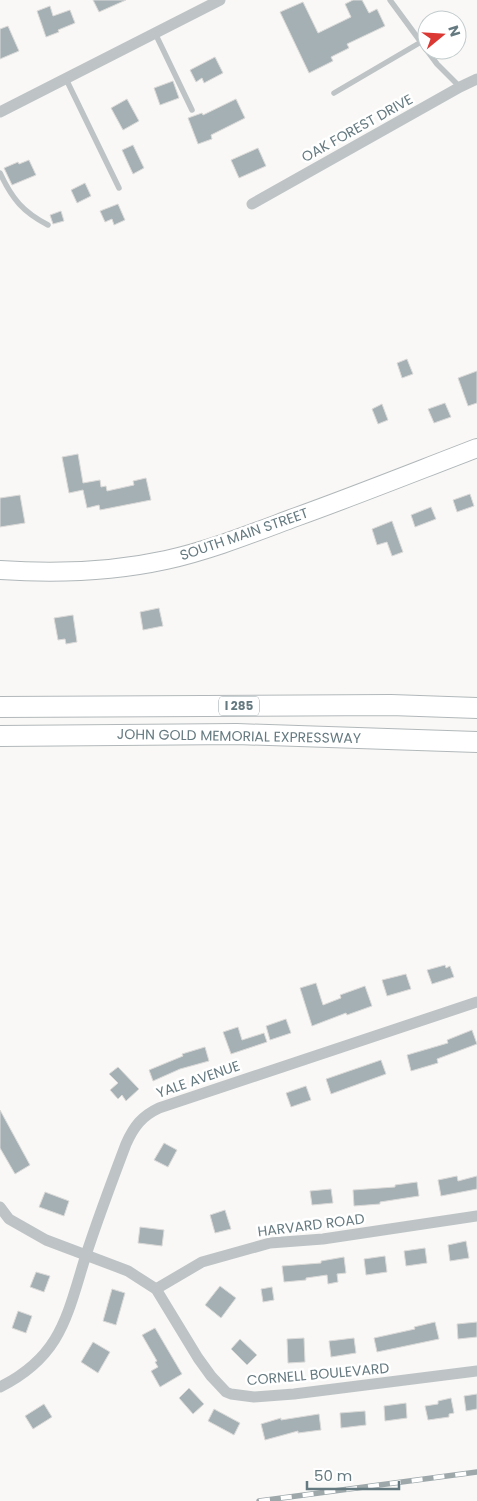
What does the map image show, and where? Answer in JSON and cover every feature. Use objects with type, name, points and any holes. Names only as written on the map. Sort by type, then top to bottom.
[{"type":"highway","points":[[391,705],[477,695]]},
{"type":"highway","name":"JOHN GOLD MEMORIAL EXPRESSWAY","points":[[0,707],[391,705],[477,708]]},
{"type":"highway","name":"JOHN GOLD MEMORIAL EXPRESSWAY","points":[[0,736],[237,734],[477,742]]},
{"type":"highway","points":[[445,740],[477,747]]},
{"type":"main road","name":"SOUTH MAIN STREET","points":[[0,570],[55,572],[122,568],[186,555],[236,540],[477,448]]},
{"type":"street","points":[[0,112],[220,0]]},
{"type":"street","name":"OAK FOREST DRIVE","points":[[252,204],[477,79]]},
{"type":"street","name":"YALE AVENUE","points":[[0,1387],[16,1379],[29,1369],[45,1353],[64,1324],[74,1298],[86,1255],[126,1144],[133,1128],[140,1119],[149,1113],[223,1086],[477,1002]]},
{"type":"street","name":"CORNELL BOULEVARD","points":[[0,1207],[9,1218],[46,1240],[128,1271],[156,1289],[211,1376],[226,1392],[236,1396],[254,1397],[294,1394],[477,1371]]},
{"type":"street","name":"HARVARD ROAD","points":[[156,1289],[202,1262],[270,1242],[333,1237],[477,1216]]},
{"type":"lane","points":[[390,0],[417,37]]},
{"type":"lane","points":[[155,34],[192,110]]},
{"type":"lane","points":[[334,93],[417,44]]},
{"type":"lane","points":[[434,60],[460,87]]},
{"type":"lane","points":[[66,79],[119,188]]},
{"type":"lane","points":[[0,173],[9,192],[22,209],[48,225]]},
{"type":"building","points":[[93,0],[126,0],[99,12]]},
{"type":"building","points":[[353,0],[362,0],[369,13],[377,9],[385,26],[347,44],[349,48],[331,57],[333,61],[309,73],[280,12],[303,2],[318,33],[351,17],[345,4]]},
{"type":"building","points":[[50,6],[53,16],[70,10],[75,23],[46,37],[37,11]]},
{"type":"building","points":[[8,26],[19,51],[0,59],[0,29]]},
{"type":"building","points":[[215,57],[223,73],[204,83],[202,78],[196,82],[190,70]]},
{"type":"building","points":[[173,81],[179,98],[160,105],[154,88]]},
{"type":"building","points":[[127,99],[139,121],[123,130],[111,108]]},
{"type":"building","points":[[236,99],[245,118],[211,135],[212,139],[198,144],[188,118],[202,113],[203,115]]},
{"type":"building","points":[[133,145],[144,168],[133,174],[122,150]]},
{"type":"building","points":[[258,148],[266,166],[239,178],[231,160]]},
{"type":"building","points":[[29,160],[36,175],[12,185],[4,168]]},
{"type":"building","points":[[85,183],[91,196],[77,203],[71,190]]},
{"type":"building","points":[[118,204],[125,220],[114,225],[112,219],[105,222],[100,211]]},
{"type":"building","points":[[61,211],[64,221],[53,224],[50,215]]},
{"type":"building","points":[[407,359],[413,374],[402,378],[397,363]]},
{"type":"building","points":[[477,371],[477,403],[468,406],[458,378]]},
{"type":"building","points":[[445,403],[451,417],[434,423],[428,409]]},
{"type":"building","points":[[382,404],[388,420],[378,424],[372,409]]},
{"type":"building","points":[[78,454],[83,483],[100,480],[101,487],[106,486],[107,491],[134,485],[133,481],[146,478],[151,500],[100,510],[99,505],[87,508],[83,490],[69,493],[62,457]]},
{"type":"building","points":[[470,494],[474,506],[457,512],[453,500]]},
{"type":"building","points":[[20,495],[25,523],[0,527],[0,498]]},
{"type":"building","points":[[431,507],[436,519],[415,527],[411,515]]},
{"type":"building","points":[[392,521],[403,552],[392,556],[387,542],[377,545],[372,529]]},
{"type":"building","points":[[159,608],[163,626],[143,630],[140,612]]},
{"type":"building","points":[[73,615],[77,642],[66,644],[65,639],[58,640],[54,618]]},
{"type":"building","points":[[445,965],[446,968],[450,966],[454,977],[432,984],[427,970]]},
{"type":"building","points":[[406,974],[411,989],[387,996],[382,980]]},
{"type":"building","points":[[316,983],[323,1005],[341,998],[340,995],[365,986],[372,1006],[347,1015],[346,1013],[312,1026],[300,988]]},
{"type":"building","points":[[286,1019],[291,1033],[270,1040],[266,1026]]},
{"type":"building","points":[[238,1027],[242,1040],[264,1033],[267,1042],[231,1054],[223,1032]]},
{"type":"building","points":[[472,1030],[477,1044],[437,1059],[438,1063],[411,1071],[407,1055],[448,1043],[447,1040]]},
{"type":"building","points":[[205,1047],[209,1061],[180,1069],[153,1081],[149,1070],[183,1056],[182,1054]]},
{"type":"building","points":[[381,1060],[386,1074],[331,1094],[326,1079]]},
{"type":"building","points":[[118,1067],[139,1089],[126,1101],[122,1095],[118,1099],[110,1090],[118,1083],[109,1074]]},
{"type":"building","points":[[306,1086],[311,1100],[291,1107],[286,1093]]},
{"type":"building","points":[[0,1110],[30,1165],[15,1174],[0,1148]]},
{"type":"building","points":[[164,1143],[177,1150],[168,1167],[154,1160]]},
{"type":"building","points":[[457,1176],[458,1181],[477,1176],[477,1189],[441,1196],[438,1180]]},
{"type":"building","points":[[417,1182],[419,1196],[380,1202],[380,1204],[354,1206],[353,1190],[395,1187],[395,1185]]},
{"type":"building","points":[[331,1189],[333,1203],[312,1205],[310,1191]]},
{"type":"building","points":[[45,1192],[69,1201],[64,1216],[39,1207]]},
{"type":"building","points":[[225,1210],[231,1229],[215,1233],[210,1215]]},
{"type":"building","points":[[140,1227],[164,1230],[162,1246],[138,1243]]},
{"type":"building","points":[[466,1241],[469,1258],[450,1261],[448,1245]]},
{"type":"building","points":[[425,1248],[427,1263],[406,1266],[404,1251]]},
{"type":"building","points":[[385,1256],[387,1272],[366,1275],[364,1259]]},
{"type":"building","points":[[344,1257],[346,1273],[337,1274],[338,1282],[328,1284],[327,1275],[306,1278],[306,1280],[284,1282],[282,1266],[321,1263],[321,1261]]},
{"type":"building","points":[[36,1272],[50,1276],[44,1292],[30,1287]]},
{"type":"building","points":[[220,1286],[236,1298],[221,1318],[205,1305]]},
{"type":"building","points":[[272,1287],[274,1300],[263,1302],[261,1289]]},
{"type":"building","points":[[112,1289],[125,1293],[116,1325],[103,1321]]},
{"type":"building","points":[[18,1311],[32,1316],[26,1333],[12,1328]]},
{"type":"building","points":[[435,1322],[439,1339],[377,1352],[374,1338],[415,1329],[414,1327]]},
{"type":"building","points":[[477,1322],[477,1337],[458,1339],[457,1324]]},
{"type":"building","points":[[155,1328],[182,1374],[160,1387],[151,1371],[158,1367],[155,1362],[157,1361],[142,1335]]},
{"type":"building","points":[[304,1338],[305,1362],[288,1363],[287,1339]]},
{"type":"building","points":[[354,1338],[356,1353],[331,1357],[329,1341]]},
{"type":"building","points":[[240,1339],[257,1355],[247,1365],[231,1349]]},
{"type":"building","points":[[93,1342],[110,1352],[98,1373],[81,1362]]},
{"type":"building","points":[[189,1388],[204,1404],[193,1414],[179,1398]]},
{"type":"building","points":[[477,1394],[477,1409],[466,1411],[464,1396]]},
{"type":"building","points":[[451,1398],[454,1413],[449,1414],[449,1417],[428,1420],[425,1406],[438,1404],[438,1401]]},
{"type":"building","points":[[406,1403],[407,1418],[385,1421],[384,1406]]},
{"type":"building","points":[[44,1404],[52,1417],[33,1429],[25,1416]]},
{"type":"building","points":[[214,1409],[240,1423],[234,1435],[208,1421]]},
{"type":"building","points":[[365,1411],[366,1425],[341,1428],[340,1413]]},
{"type":"building","points":[[319,1414],[321,1430],[298,1433],[298,1431],[265,1440],[261,1424],[281,1418],[281,1420]]},
{"type":"railway","points":[[259,1501],[477,1472]]}]
